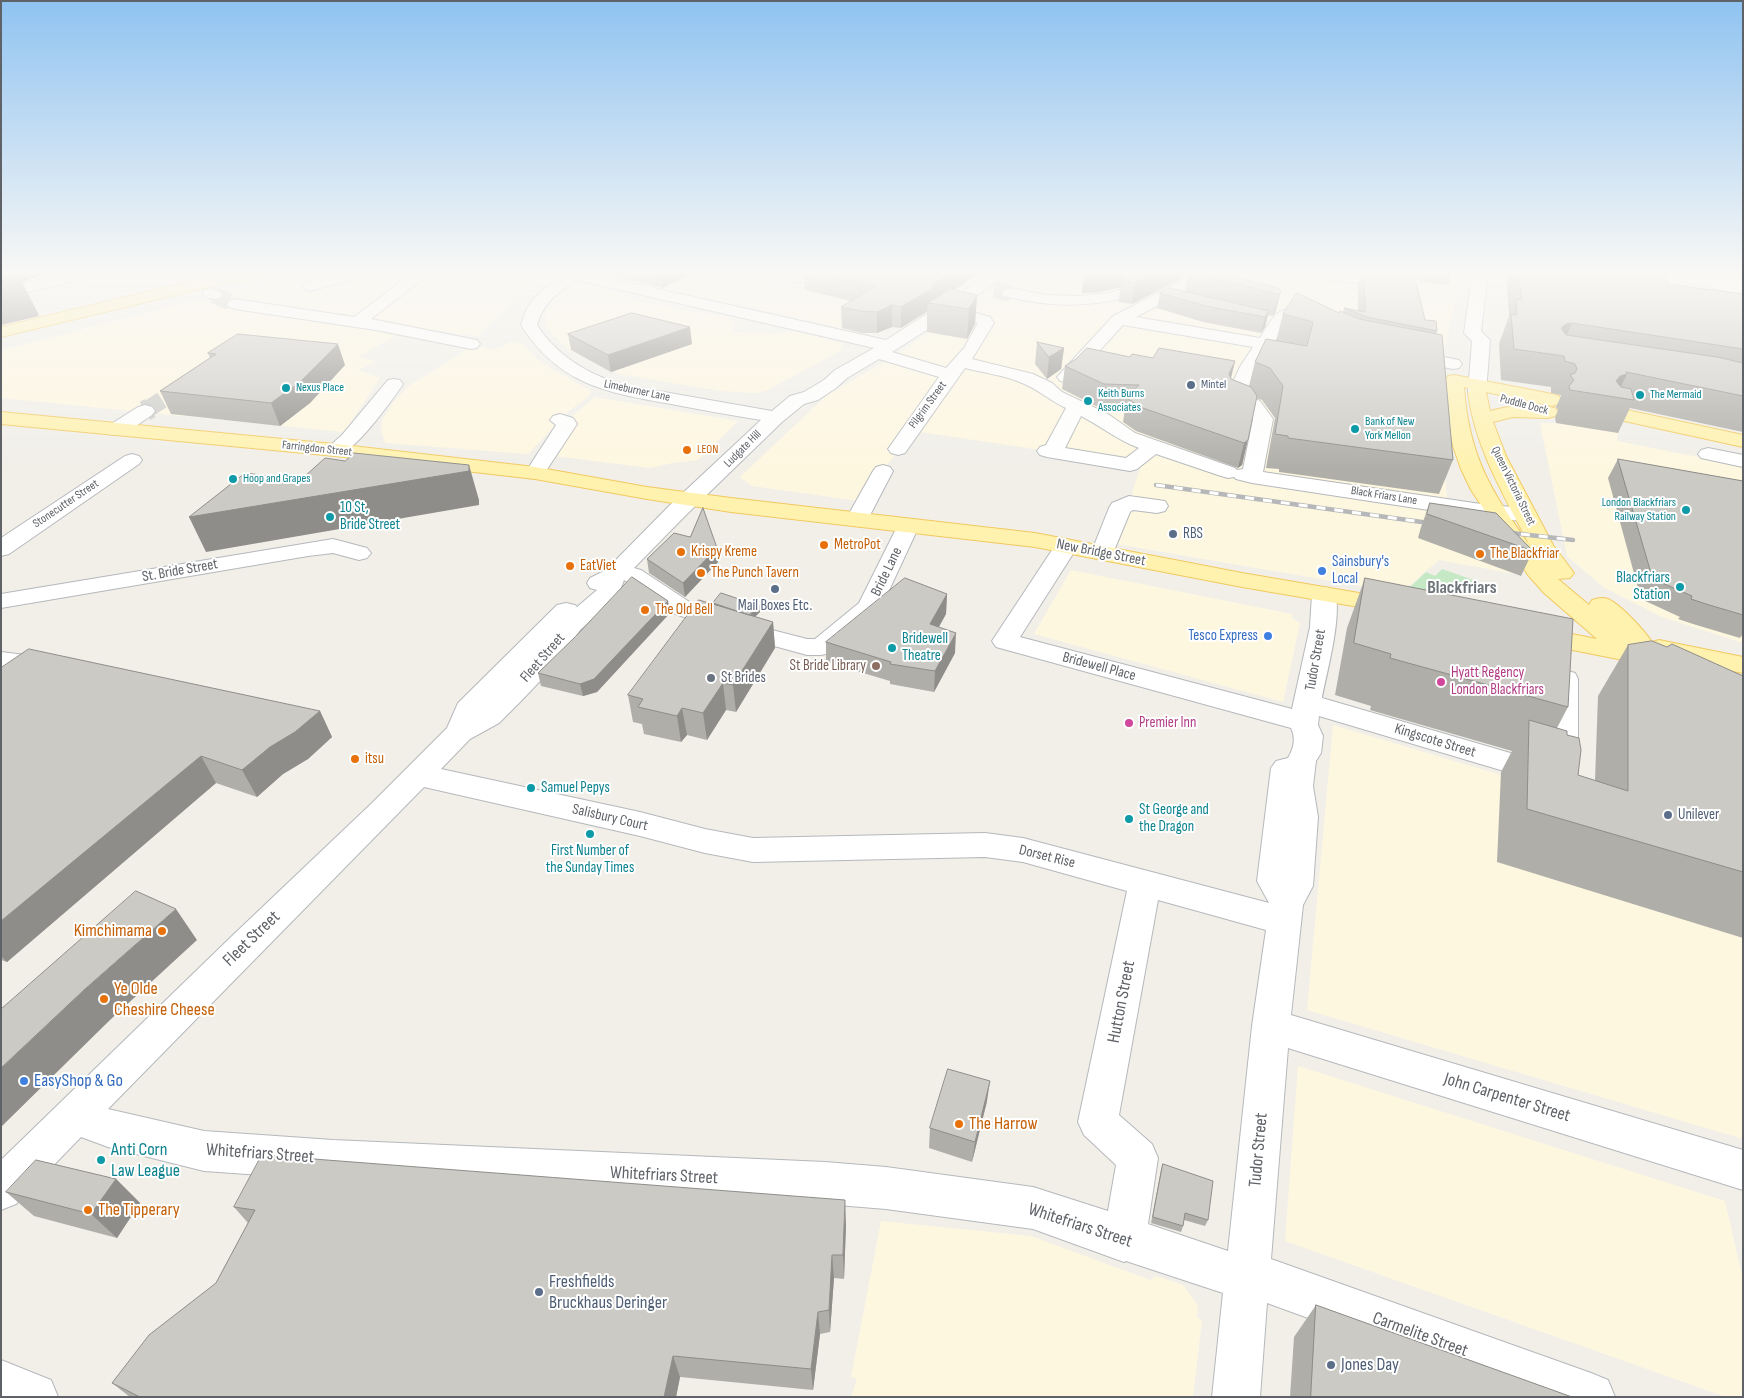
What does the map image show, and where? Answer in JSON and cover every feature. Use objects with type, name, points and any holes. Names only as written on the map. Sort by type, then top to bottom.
[{"type":"main road","name":"Puddle Dock","points":[[1458,359],[1477,388],[1553,406],[1512,411],[1483,419]]},
{"type":"main road","name":"Queen Victoria Street","points":[[1458,359],[1455,404],[1465,455],[1472,472],[1496,512],[1507,530],[1545,580],[1567,601],[1632,648]]},
{"type":"main road","name":"Queen Victoria Street","points":[[1477,388],[1483,419],[1502,468],[1544,550],[1557,569],[1621,621],[1632,648]]},
{"type":"main road","name":"Farringdon Street","points":[[1,418],[335,450],[535,473],[690,499]]},
{"type":"main road","points":[[1743,441],[1615,419],[1743,449]]},
{"type":"main road","name":"New Bridge Street","points":[[690,499],[1036,540],[1324,594],[1415,609]]},
{"type":"main road","points":[[1715,685],[1632,648],[1537,621],[1518,625],[1543,637],[1632,648],[1736,663]]},
{"type":"street","points":[[446,339],[471,344]]},
{"type":"street","name":"Limeburner Lane","points":[[539,339],[564,363],[600,384],[776,417]]},
{"type":"street","name":"Black Friars Lane","points":[[839,339],[955,368],[1027,378],[1045,387],[1049,392],[1101,418],[1128,438],[1241,475],[1496,512],[1525,514]]},
{"type":"street","name":"Ludgate Hill","points":[[690,499],[776,417],[797,400],[811,396],[830,384],[837,376],[900,339]]},
{"type":"street","name":"Pilgrim Street","points":[[898,449],[976,339]]},
{"type":"street","points":[[1045,387],[1062,380],[1094,352],[1104,339]]},
{"type":"street","points":[[1236,339],[1264,344]]},
{"type":"street","points":[[1241,475],[1262,419],[1253,405],[1234,398],[1234,378],[1268,339]]},
{"type":"street","name":"Queen Victoria Street","points":[[1458,359],[1463,339]]},
{"type":"street","name":"Queen Victoria Street","points":[[1458,359],[1482,340],[1476,374],[1477,388]]},
{"type":"street","points":[[1392,352],[1458,359]]},
{"type":"street","points":[[335,450],[349,439],[394,384]]},
{"type":"street","points":[[1080,408],[1073,412],[1050,451],[1130,465],[1152,447]]},
{"type":"street","points":[[115,430],[145,411]]},
{"type":"street","points":[[535,473],[566,424],[566,422],[560,420]]},
{"type":"street","points":[[1708,454],[1743,461]]},
{"type":"street","name":"Stonecutter Street","points":[[1,549],[132,460]]},
{"type":"street","points":[[857,519],[883,471]]},
{"type":"street","name":"Fleet Street","points":[[1,1188],[419,775],[460,732],[489,716],[533,673],[552,652],[571,625],[608,593],[616,573],[690,499]]},
{"type":"street","points":[[1104,553],[1120,508],[1129,503],[1157,506]]},
{"type":"street","name":"Bride Lane","points":[[616,573],[633,575],[682,608],[736,628],[807,647],[820,647],[870,607],[908,526]]},
{"type":"street","name":"St. Bride Street","points":[[1,601],[308,549],[333,546],[359,553]]},
{"type":"street","name":"Bridewell Place","points":[[1066,546],[1005,641],[1305,716]]},
{"type":"street","name":"Tudor Street","points":[[1236,1397],[1270,1026],[1284,912],[1297,886],[1303,817],[1298,786],[1301,761],[1306,753],[1309,736],[1305,716],[1321,638],[1325,612],[1324,594]]},
{"type":"street","name":"Kingscote Street","points":[[1305,716],[1564,785],[1564,668],[1543,637]]},
{"type":"street","points":[[1,660],[56,666]]},
{"type":"street","name":"Salisbury Court","points":[[419,775],[640,824],[705,841],[753,850],[803,850]]},
{"type":"street","name":"Dorset Rise","points":[[803,850],[986,845],[1023,850],[1145,883],[1284,912]]},
{"type":"street","name":"Hutton Street","points":[[1124,1240],[1138,1158],[1098,1122],[1145,883]]},
{"type":"street","name":"John Carpenter Street","points":[[1270,1026],[1743,1170]]},
{"type":"street","name":"Whitefriars Street","points":[[74,1115],[108,1128],[204,1151],[825,1183],[886,1188],[1033,1208],[1124,1240],[1247,1279]]},
{"type":"street","name":"Carmelite Street","points":[[1247,1279],[1269,1281],[1592,1397]]},
{"type":"shaded area","points":[[43,339],[389,339],[358,357],[375,361],[359,370],[380,378],[344,432],[1,398],[1,350]]},
{"type":"shaded area","points":[[558,339],[827,339],[842,343],[843,349],[768,390],[757,393],[721,391],[619,374],[569,350]]},
{"type":"shaded area","points":[[919,339],[1447,339],[1436,374],[1447,498],[1489,537],[1521,575],[1439,560],[1401,593],[1116,544],[1141,465],[914,431],[859,501],[752,486],[740,477],[827,395],[896,355]]},
{"type":"shaded area","points":[[511,342],[521,343],[537,359],[591,391],[589,396],[556,421],[553,428],[528,454],[385,443],[381,430],[382,420],[394,401],[409,386],[473,346],[493,350]]},
{"type":"shaded area","points":[[595,397],[738,421],[698,460],[650,468],[554,456],[566,421]]},
{"type":"shaded area","points":[[1540,423],[1556,423],[1618,433],[1617,441],[1743,466],[1743,643],[1662,617],[1603,587],[1567,556]]},
{"type":"shaded area","points":[[1071,570],[1292,614],[1292,618],[1300,623],[1283,702],[1034,634]]},
{"type":"shaded area","points":[[1333,725],[1501,775],[1551,792],[1743,745],[1743,1139],[1307,1010]]},
{"type":"shaded area","points":[[1298,1066],[1725,1201],[1743,1280],[1743,1397],[1726,1397],[1285,1241]]},
{"type":"shaded area","points":[[881,1221],[1031,1236],[1150,1280],[1156,1276],[1183,1285],[1198,1306],[1197,1317],[1202,1320],[1193,1397],[851,1397],[857,1379],[851,1377]]},
{"type":"green space","points":[[1442,569],[1482,583],[1477,590],[1458,583],[1451,592],[1406,591],[1426,572],[1435,576]]},
{"type":"building","points":[[230,339],[290,339],[338,344],[301,381],[271,403],[160,391],[216,354],[208,353]]},
{"type":"building","points":[[578,339],[654,339],[608,355]]},
{"type":"building","name":"Bank of New York Mellon","points":[[1266,339],[1307,346],[1309,339],[1442,339],[1453,460],[1288,438],[1288,436],[1275,434],[1283,386],[1270,368],[1255,362]]},
{"type":"building","points":[[1513,339],[1595,339],[1717,357],[1743,363],[1743,396],[1626,372],[1627,374],[1620,376],[1616,381],[1621,387],[1631,389],[1634,400],[1570,390],[1569,386],[1574,380],[1570,375],[1575,373],[1577,369],[1575,364],[1565,361],[1564,356],[1514,349]]},
{"type":"building","points":[[1679,339],[1743,339],[1743,349]]},
{"type":"building","points":[[1037,342],[1064,348],[1049,357]]},
{"type":"building","points":[[1087,348],[1130,357],[1132,354],[1153,358],[1159,348],[1235,361],[1229,374],[1231,379],[1251,387],[1257,396],[1248,440],[1244,443],[1140,407],[1127,398],[1139,385],[1104,384],[1065,366],[1076,359]]},
{"type":"building","points":[[354,453],[469,465],[469,471],[189,517],[245,473],[293,479],[295,477],[304,477],[325,458],[345,461]]},
{"type":"building","points":[[1618,459],[1743,481],[1743,615],[1691,599],[1692,596],[1653,579]]},
{"type":"building","points":[[1430,503],[1496,513],[1533,551],[1427,514]]},
{"type":"building","points":[[703,508],[717,548],[683,583],[647,559],[674,533],[690,537]]},
{"type":"building","points":[[632,577],[668,601],[594,679],[580,684],[538,673],[575,637]]},
{"type":"building","name":"Bridewell Theatre","points":[[905,578],[947,594],[930,624],[956,633],[935,671],[890,664],[891,662],[826,642]]},
{"type":"building","points":[[1365,578],[1573,619],[1568,707],[1390,658],[1391,654],[1354,643]]},
{"type":"building","points":[[721,593],[760,606],[749,615],[713,603]]},
{"type":"building","points":[[699,600],[773,622],[733,685],[723,683],[703,713],[682,708],[677,716],[638,707],[643,699],[628,695]]},
{"type":"building","points":[[1652,641],[1667,647],[1672,644],[1743,676],[1743,872],[1527,809],[1529,720],[1567,731],[1567,735],[1579,738],[1581,750],[1578,775],[1628,791],[1628,645]]},
{"type":"building","points":[[29,649],[320,711],[295,732],[270,747],[242,770],[201,756],[1,921],[1,668]]},
{"type":"building","points":[[136,891],[176,909],[85,989],[1,1068],[1,1009]]},
{"type":"building","name":"The Harrow","points":[[948,1069],[990,1081],[975,1142],[930,1128]]},
{"type":"building","name":"Freshfields Bruckhaus Deringer","points":[[262,1155],[845,1200],[843,1255],[832,1255],[829,1310],[818,1312],[811,1369],[673,1356],[664,1397],[140,1397],[112,1383],[149,1335],[216,1283],[255,1210],[234,1207]]},
{"type":"building","points":[[36,1160],[116,1179],[91,1214],[6,1192]]},
{"type":"building","points":[[1163,1164],[1213,1181],[1208,1220],[1185,1213],[1183,1226],[1153,1217]]},
{"type":"building","points":[[1316,1305],[1572,1397],[1311,1397]]},
{"type":"tunnel","points":[[148,409],[162,400]]},
{"type":"tunnel","points":[[145,411],[150,408]]},
{"type":"railway","points":[[1156,485],[1436,524]]},
{"type":"railway","points":[[1503,532],[1573,540]]},
{"type":"place","name":"Mintel","points":[[1191,385]]},
{"type":"place","name":"Nexus Place","points":[[286,388]]},
{"type":"place","name":"The Mermaid","points":[[1640,395]]},
{"type":"place","name":"Keith Burns Associates","points":[[1088,401]]},
{"type":"place","name":"Bank of New York Mellon","points":[[1355,429]]},
{"type":"place","name":"LEON","points":[[687,450]]},
{"type":"place","name":"Hoop and Grapes","points":[[233,479]]},
{"type":"place","name":"London Blackfriars Railway Station","points":[[1686,510]]},
{"type":"place","name":"10 St, Bride Street","points":[[330,517]]},
{"type":"place","name":"RBS","points":[[1173,534]]},
{"type":"place","name":"MetroPot","points":[[824,545]]},
{"type":"place","name":"Krispy Kreme","points":[[681,552]]},
{"type":"place","name":"The Blackfriar","points":[[1480,554]]},
{"type":"place","name":"EatViet","points":[[570,566]]},
{"type":"place","name":"Sainsbury's Local","points":[[1322,571]]},
{"type":"place","name":"The Punch Tavern","points":[[701,573]]},
{"type":"place","name":"Blackfriars Station","points":[[1680,587]]},
{"type":"place","name":"Mail Boxes Etc.","points":[[775,589]]},
{"type":"place","name":"The Old Bell","points":[[645,610]]},
{"type":"place","name":"Tesco Express","points":[[1268,636]]},
{"type":"place","name":"Bridewell Theatre","points":[[892,648]]},
{"type":"place","name":"St Bride Library","points":[[876,666]]},
{"type":"place","name":"St Brides","points":[[711,678]]},
{"type":"place","name":"Hyatt Regency London Blackfriars","points":[[1441,682]]},
{"type":"place","name":"Premier Inn","points":[[1129,723]]},
{"type":"place","name":"itsu","points":[[355,759]]},
{"type":"place","name":"Samuel Pepys","points":[[531,788]]},
{"type":"place","name":"Unilever","points":[[1668,815]]},
{"type":"place","name":"St George and the Dragon","points":[[1129,819]]},
{"type":"place","name":"First Number of the Sunday Times","points":[[590,834]]},
{"type":"place","name":"Kimchimama","points":[[162,931]]},
{"type":"place","name":"Ye Olde Cheshire Cheese","points":[[104,999]]},
{"type":"place","name":"EasyShop & Go","points":[[24,1081]]},
{"type":"place","name":"The Harrow","points":[[959,1124]]},
{"type":"place","name":"Anti Corn Law League","points":[[101,1160]]},
{"type":"place","name":"The Tipperary","points":[[88,1210]]},
{"type":"place","name":"Freshfields Bruckhaus Deringer","points":[[539,1292]]},
{"type":"place","name":"Jones Day","points":[[1331,1365]]},
{"type":"district","name":"Blackfriars","points":[[1462,588]]}]
